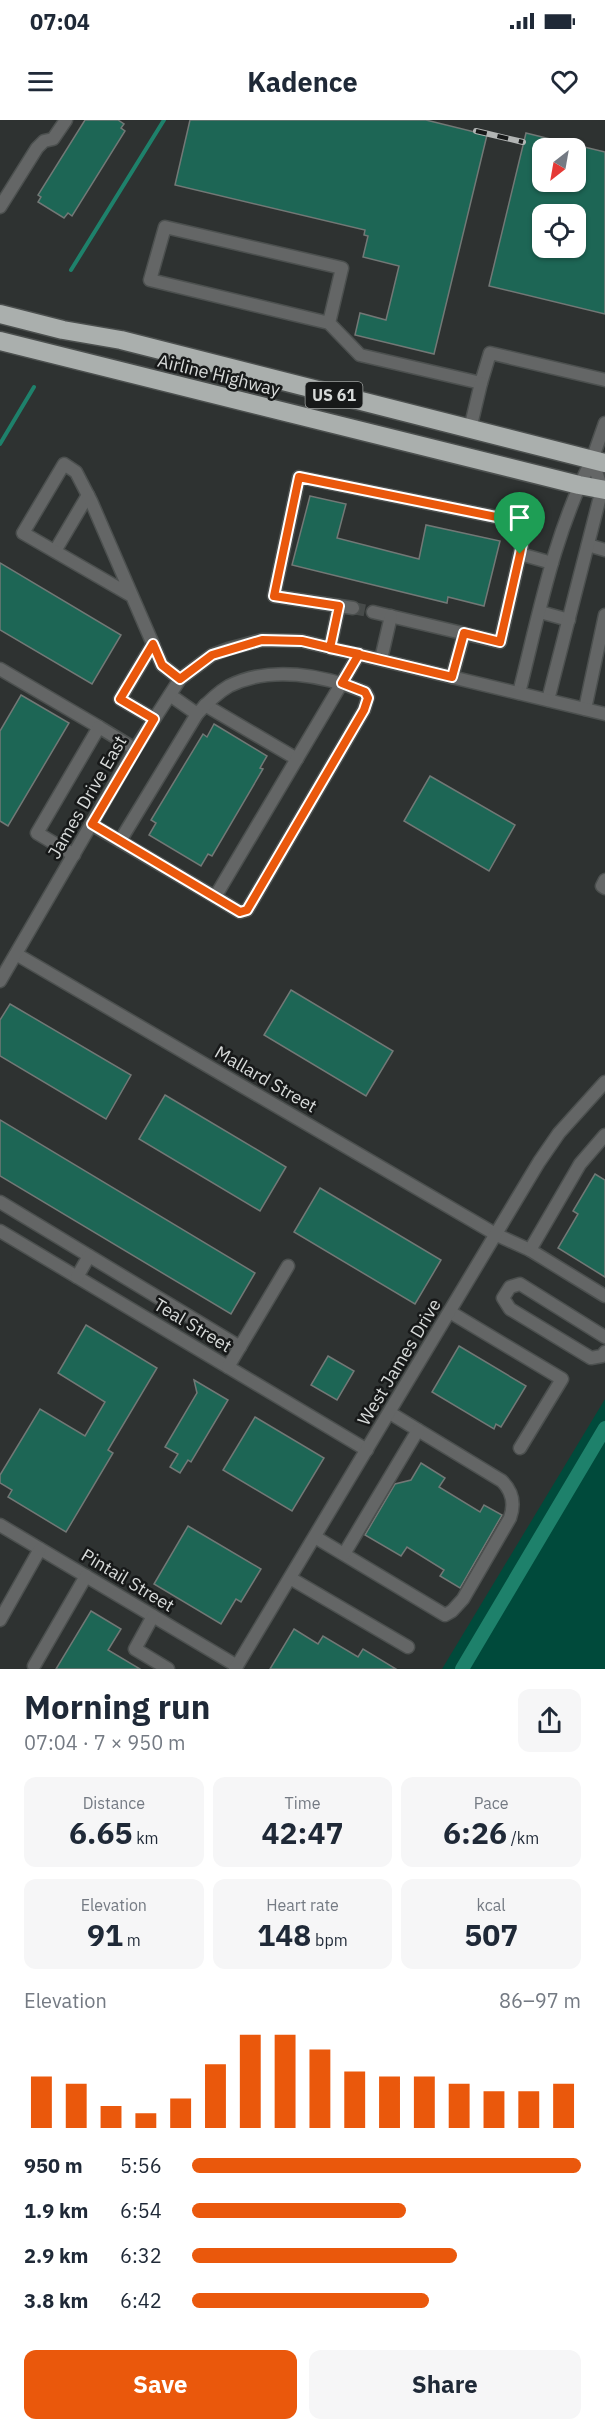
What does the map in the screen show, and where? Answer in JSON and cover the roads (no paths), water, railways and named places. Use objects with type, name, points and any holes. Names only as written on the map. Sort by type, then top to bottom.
[{"type":"highway","name":"Airline Highway","points":[[1,315],[63,330],[121,340],[599,462]]},
{"type":"highway","name":"Airline Highway","points":[[0,341],[604,490]]},
{"type":"street","points":[[0,207],[37,148],[44,141],[53,139],[66,120]]},
{"type":"street","points":[[329,323],[342,268],[165,227],[150,280],[329,323],[360,355],[481,383]]},
{"type":"street","points":[[470,429],[490,353],[605,380]]},
{"type":"street","points":[[548,700],[604,490],[599,462],[605,423]]},
{"type":"street","points":[[519,693],[559,536],[579,485],[599,462]]},
{"type":"street","points":[[132,596],[23,533],[64,464],[76,472],[88,495],[153,644],[162,665],[180,679]]},
{"type":"street","points":[[353,608],[274,596],[299,477],[526,523],[500,642],[373,612]]},
{"type":"street","points":[[55,551],[88,495]]},
{"type":"street","points":[[588,545],[605,550]]},
{"type":"street","points":[[520,554],[552,563]]},
{"type":"street","points":[[330,648],[339,606]]},
{"type":"street","points":[[540,612],[568,620]]},
{"type":"street","points":[[585,709],[605,615]]},
{"type":"street","points":[[381,659],[391,616]]},
{"type":"street","points":[[452,677],[464,633]]},
{"type":"street","name":"James Drive East","points":[[0,981],[135,749],[180,679],[212,655],[228,648],[262,640],[302,641],[605,714]]},
{"type":"street","points":[[153,644],[120,699],[154,719]]},
{"type":"street","points":[[215,897],[359,654]]},
{"type":"street","points":[[0,669],[135,749]]},
{"type":"street","points":[[92,824],[120,841],[240,912],[247,910],[364,710],[368,698],[365,692],[342,683],[291,675],[257,675],[228,687],[201,709],[120,841]]},
{"type":"street","points":[[170,695],[297,759]]},
{"type":"street","points":[[74,855],[37,833],[99,727]]},
{"type":"street","points":[[605,880],[602,886],[605,888]]},
{"type":"street","name":"Mallard Street","points":[[16,954],[497,1235],[530,1250],[605,1296]]},
{"type":"street","name":"West James Drive","points":[[236,1667],[539,1162],[560,1133],[605,1082]]},
{"type":"street","points":[[530,1250],[580,1164],[605,1135]]},
{"type":"street","points":[[0,1202],[240,1347]]},
{"type":"street","name":"Teal Street","points":[[0,1231],[367,1450]]},
{"type":"street","points":[[77,1277],[89,1256]]},
{"type":"street","points":[[228,1367],[288,1266]]},
{"type":"street","points":[[605,1337],[520,1284],[510,1287],[504,1298],[510,1309],[591,1358],[602,1356],[605,1352]]},
{"type":"street","points":[[450,1312],[562,1379],[520,1448]]},
{"type":"street","points":[[315,1537],[445,1615],[463,1599],[510,1518],[513,1501],[508,1487],[390,1413]]},
{"type":"street","points":[[344,1554],[418,1430]]},
{"type":"street","name":"Pintail Street","points":[[0,1525],[236,1667]]},
{"type":"street","points":[[0,1620],[40,1549]]},
{"type":"street","points":[[34,1666],[86,1576]]},
{"type":"street","points":[[290,1578],[408,1647]]},
{"type":"street","points":[[153,1616],[135,1649],[168,1669]]},
{"type":"waterway","points":[[71,270],[164,120]]},
{"type":"waterway","points":[[0,444],[34,387]]},
{"type":"waterway","points":[[462,1669],[605,1428]]},
{"type":"tunnel","points":[[353,608],[373,612]]},
{"type":"railway","points":[[476,131],[523,142]]}]
